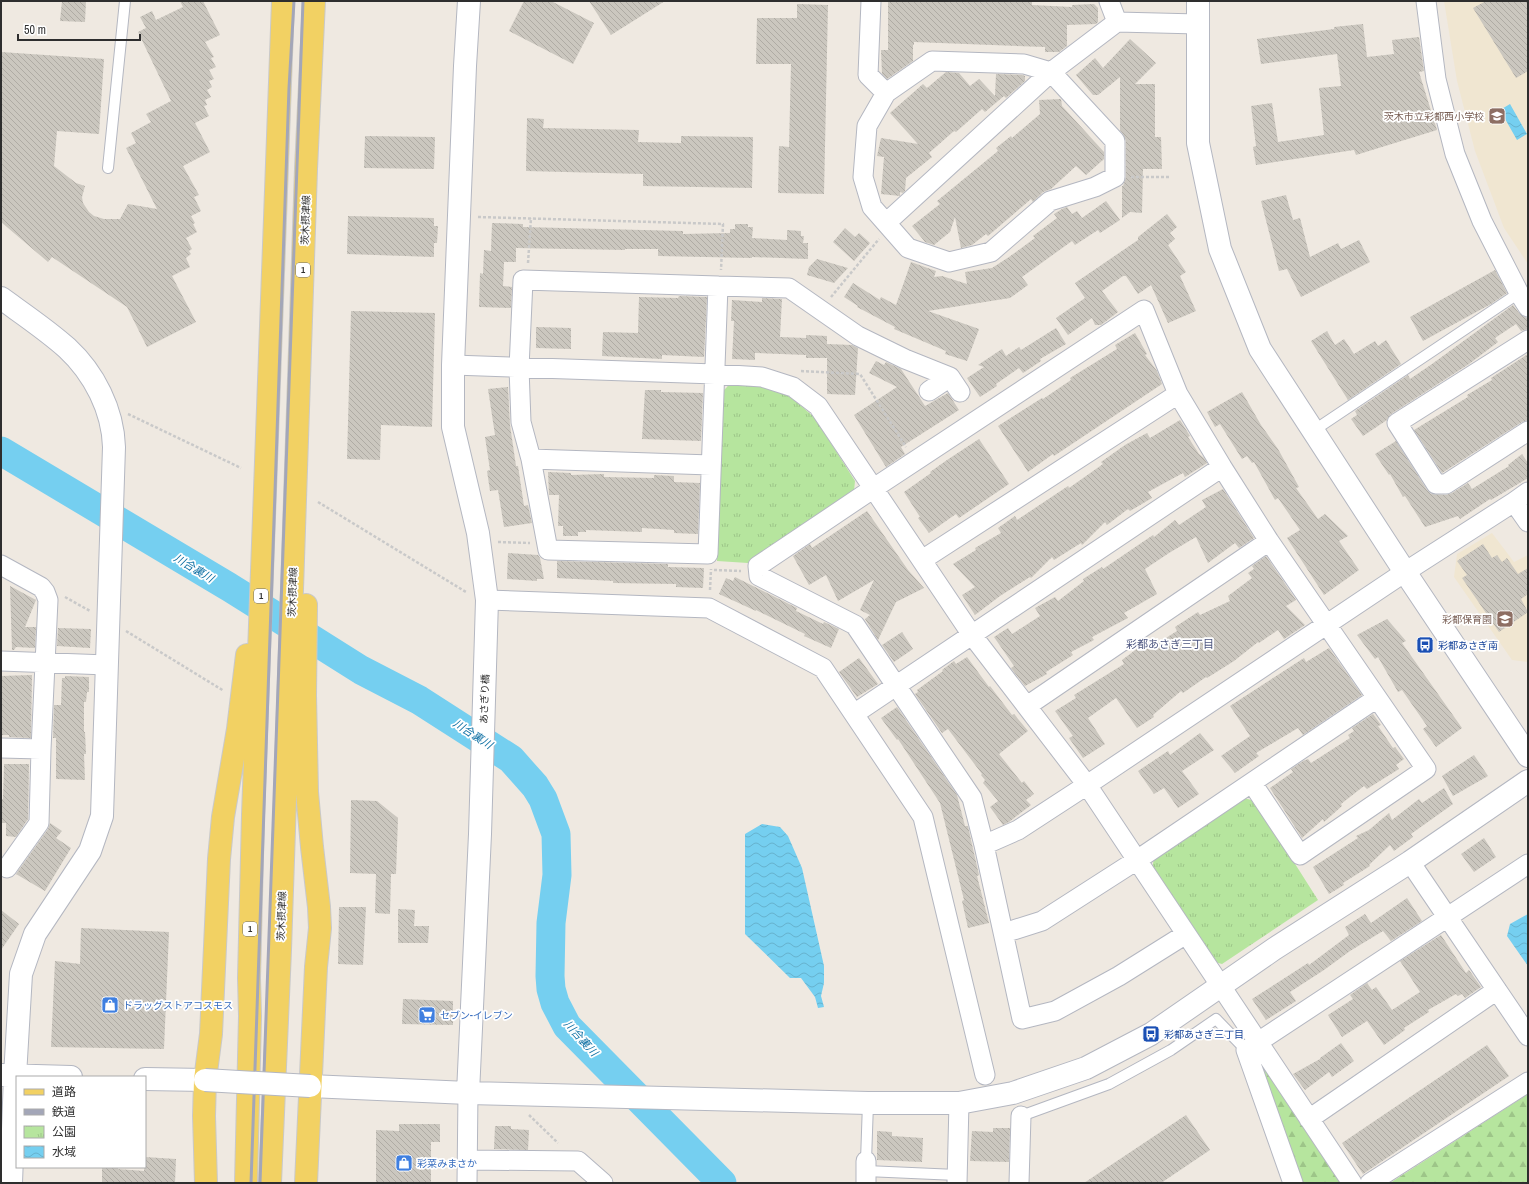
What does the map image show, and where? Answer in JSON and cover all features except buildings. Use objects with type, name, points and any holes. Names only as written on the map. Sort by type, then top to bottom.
[{"type":"main road","points":[[206,1183],[204,1116],[205,1080],[212,1034],[217,887],[222,823],[238,729],[251,674],[262,571],[283,1]]},
{"type":"main road","name":"茨木摂津線","points":[[270,1183],[278,980],[296,694],[300,538],[298,425],[306,169],[314,1]]},
{"type":"main road","name":"1","points":[[246,1183],[250,1016],[251,674]]},
{"type":"main road","points":[[296,694],[320,928],[316,967],[306,1183]]},
{"type":"main road","points":[[231,1183],[242,1015],[249,978]]},
{"type":"main road","points":[[278,980],[282,992],[281,1183]]},
{"type":"street","name":"あさぎり橋","points":[[468,1093],[480,834],[487,600],[478,533],[453,427],[453,366],[469,1]]},
{"type":"street","points":[[871,1],[868,75],[886,93]]},
{"type":"street","points":[[1109,1],[1117,22]]},
{"type":"street","points":[[1198,1],[1198,143],[1220,249],[1260,349],[1405,572],[1528,756]]},
{"type":"street","points":[[1426,1],[1436,78],[1455,154],[1482,221],[1523,300]]},
{"type":"street","points":[[886,223],[1051,72],[1117,22],[1198,24]]},
{"type":"street","points":[[932,61],[1024,64],[1051,72],[1115,140],[1115,176],[1095,187],[1050,201],[991,252],[950,262],[908,248],[872,207],[863,176],[867,126],[886,93],[932,61]]},
{"type":"street","points":[[718,286],[711,465],[710,562],[548,550],[531,459],[521,422],[519,368],[523,280],[790,288],[858,336],[955,385],[929,392]]},
{"type":"street","points":[[1,298],[66,348],[85,368],[105,402],[114,440],[102,816],[90,851],[35,934],[21,974],[8,1076],[11,1183]]},
{"type":"street","points":[[1186,934],[1119,976],[1055,1011],[1022,1020],[1004,933],[972,798],[855,625],[759,576],[758,566],[915,460],[1144,310],[1178,394],[1222,467],[1269,541],[1426,769],[1300,855],[1252,783]]},
{"type":"street","points":[[1528,340],[1397,423],[1436,484],[1446,484],[1528,431]]},
{"type":"street","points":[[453,366],[714,374],[762,377],[793,387],[818,406],[972,635],[1087,785],[1220,985],[1252,1046],[1310,1119],[1352,1183]]},
{"type":"street","points":[[922,560],[1178,394]]},
{"type":"street","points":[[531,459],[711,465]]},
{"type":"street","points":[[854,714],[1222,467]]},
{"type":"street","points":[[984,845],[1018,830],[1328,625],[1405,572],[1521,497],[1528,522]]},
{"type":"street","points":[[1027,706],[1269,541]]},
{"type":"street","points":[[1,565],[40,587],[46,592],[48,600],[39,823],[3,869]]},
{"type":"street","points":[[487,600],[709,608],[823,668],[923,817],[985,1075]]},
{"type":"street","points":[[1,660],[107,665]]},
{"type":"street","points":[[1004,933],[1042,921],[1137,860],[1377,698]]},
{"type":"street","points":[[1,748],[41,749]]},
{"type":"street","points":[[146,1079],[205,1080],[468,1093],[868,1103],[959,1103],[1013,1093],[1086,1068],[1151,1034],[1220,985],[1410,862],[1528,781]]},
{"type":"street","points":[[1410,862],[1528,1036]]},
{"type":"street","points":[[1252,1046],[1528,864]]},
{"type":"street","points":[[1310,1119],[1497,990]]},
{"type":"street","points":[[1252,1046],[1293,1183]]},
{"type":"street","points":[[1370,1183],[1528,1082]]},
{"type":"street","points":[[467,1183],[468,1093]]},
{"type":"street","points":[[957,1179],[959,1103]]},
{"type":"street","points":[[1019,1183],[1021,1116]]},
{"type":"street","points":[[467,1160],[578,1161],[604,1183]]},
{"type":"lane","points":[[108,168],[125,1]]},
{"type":"lane","points":[[1313,431],[1523,300]]},
{"type":"lane","points":[[1021,1116],[1109,1084],[1171,1050],[1216,1019],[1252,1046]]},
{"type":"lane","points":[[868,1103],[866,1171],[957,1179]]},
{"type":"path","points":[[1115,176],[1171,176]]},
{"type":"path","points":[[475,217],[722,224],[721,278],[718,286]]},
{"type":"path","points":[[528,280],[531,218]]},
{"type":"path","points":[[820,309],[885,233],[886,223]]},
{"type":"path","points":[[794,370],[860,374],[915,460]]},
{"type":"path","points":[[105,402],[241,468]]},
{"type":"path","points":[[318,502],[472,596],[487,600]]},
{"type":"path","points":[[498,542],[547,543]]},
{"type":"path","points":[[709,608],[710,562],[759,571]]},
{"type":"path","points":[[40,587],[59,594],[108,621],[226,692]]},
{"type":"path","points":[[529,1115],[578,1161]]},
{"type":"shaded area","name":"茨木市立彩都西小学校","points":[[1444,1],[1528,1],[1528,264],[1504,228],[1475,151],[1457,81]]},
{"type":"shaded area","name":"彩都保育園","points":[[1492,533],[1514,562],[1528,555],[1528,662],[1512,660],[1454,577],[1457,554]]},
{"type":"green space","points":[[730,384],[763,386],[791,397],[815,418],[855,481],[854,491],[748,563],[717,561],[723,391]]},
{"type":"green space","points":[[1244,798],[1255,801],[1318,900],[1222,964],[1211,961],[1152,871],[1154,857]]},
{"type":"green space","points":[[1257,1055],[1344,1183],[1302,1183]]},
{"type":"green space","points":[[1528,1094],[1528,1183],[1390,1183]]},
{"type":"water","points":[[1510,104],[1527,134],[1517,140],[1500,110]]},
{"type":"water","points":[[762,824],[780,827],[788,836],[802,868],[824,966],[824,983],[821,996],[824,1007],[818,1008],[815,997],[801,978],[790,978],[745,934],[745,834]]},
{"type":"water","points":[[1528,914],[1528,966],[1507,936],[1510,924]]},
{"type":"waterway","name":"川合裏川","points":[[1,451],[229,587],[361,670],[419,700],[511,759],[535,786],[543,799],[556,834],[557,875],[551,923],[550,976],[551,989],[555,1003],[567,1026],[722,1183]]},
{"type":"railway","points":[[251,1183],[289,88],[294,1]]},
{"type":"railway","points":[[260,1183],[303,1]]},
{"type":"place","name":"茨木市立彩都西小学校","points":[[1497,116]]},
{"type":"place","name":"彩都保育園","points":[[1505,619]]},
{"type":"place","name":"彩都あさぎ南","points":[[1425,645]]},
{"type":"place","name":"ドラッグストアコスモス","points":[[110,1005]]},
{"type":"place","name":"セブン-イレブン","points":[[427,1015]]},
{"type":"place","name":"彩都あさぎ三丁目","points":[[1151,1034]]},
{"type":"place","name":"彩菜みまさか","points":[[404,1163]]},
{"type":"district","name":"彩都あさぎ三丁目","points":[[1170,644]]}]
